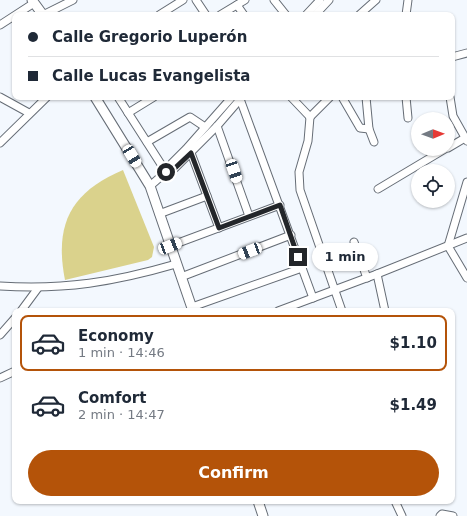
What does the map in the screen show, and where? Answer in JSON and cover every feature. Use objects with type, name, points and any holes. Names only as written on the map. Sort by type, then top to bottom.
[{"type":"main road","points":[[33,1],[41,12]]},
{"type":"main road","points":[[97,100],[150,186],[192,308]]},
{"type":"main road","points":[[259,504],[263,516]]},
{"type":"street","points":[[49,12],[73,0]]},
{"type":"street","points":[[164,12],[184,0]]},
{"type":"street","points":[[196,0],[204,12]]},
{"type":"street","points":[[225,12],[245,0]]},
{"type":"street","points":[[274,0],[284,12]]},
{"type":"street","points":[[309,12],[320,0]]},
{"type":"street","points":[[318,12],[329,0]]},
{"type":"street","points":[[362,12],[376,0]]},
{"type":"street","points":[[406,12],[408,0]]},
{"type":"street","points":[[18,12],[33,1]]},
{"type":"street","points":[[237,5],[242,12]]},
{"type":"street","points":[[0,25],[12,16]]},
{"type":"street","points":[[455,56],[467,53]]},
{"type":"street","points":[[0,97],[29,113]]},
{"type":"street","points":[[0,143],[44,100]]},
{"type":"street","points":[[120,100],[166,172]]},
{"type":"street","points":[[128,113],[149,100]]},
{"type":"street","points":[[150,186],[166,172],[172,163],[229,100]]},
{"type":"street","points":[[166,172],[175,168],[191,153],[218,126],[239,100]]},
{"type":"street","points":[[242,100],[313,298]]},
{"type":"street","points":[[293,100],[310,117]]},
{"type":"street","points":[[327,100],[310,117],[308,141],[298,181],[341,308]]},
{"type":"street","points":[[344,100],[360,128],[369,129]]},
{"type":"street","points":[[366,100],[369,129],[374,142]]},
{"type":"street","points":[[406,100],[408,118]]},
{"type":"street","points":[[450,100],[453,116],[466,139],[455,144]]},
{"type":"street","points":[[147,142],[190,116],[205,127]]},
{"type":"street","points":[[218,126],[250,216]]},
{"type":"street","points":[[191,153],[219,228]]},
{"type":"street","points":[[378,189],[434,156]]},
{"type":"street","points":[[467,182],[448,246],[467,278]]},
{"type":"street","points":[[159,214],[207,196]]},
{"type":"street","points":[[170,246],[280,205]]},
{"type":"street","points":[[181,277],[291,235]]},
{"type":"street","points":[[291,308],[313,298],[467,238]]},
{"type":"street","points":[[354,242],[367,278]]},
{"type":"street","points":[[0,286],[38,288],[94,284],[130,278],[176,264]]},
{"type":"street","points":[[195,308],[302,268]]},
{"type":"street","points":[[377,274],[384,308]]},
{"type":"street","points":[[23,308],[38,288]]},
{"type":"street","points":[[0,335],[12,321]]},
{"type":"street","points":[[0,378],[12,372]]},
{"type":"street","points":[[396,504],[402,516]]},
{"type":"street","points":[[440,516],[442,514],[453,516]]},
{"type":"shaded area","points":[[123,170],[154,247],[152,257],[148,260],[65,280],[62,260],[62,242],[65,226],[70,212],[90,189]]},
{"type":"route","points":[[166,172],[175,168],[191,153],[219,228],[280,205],[298,257]]}]
